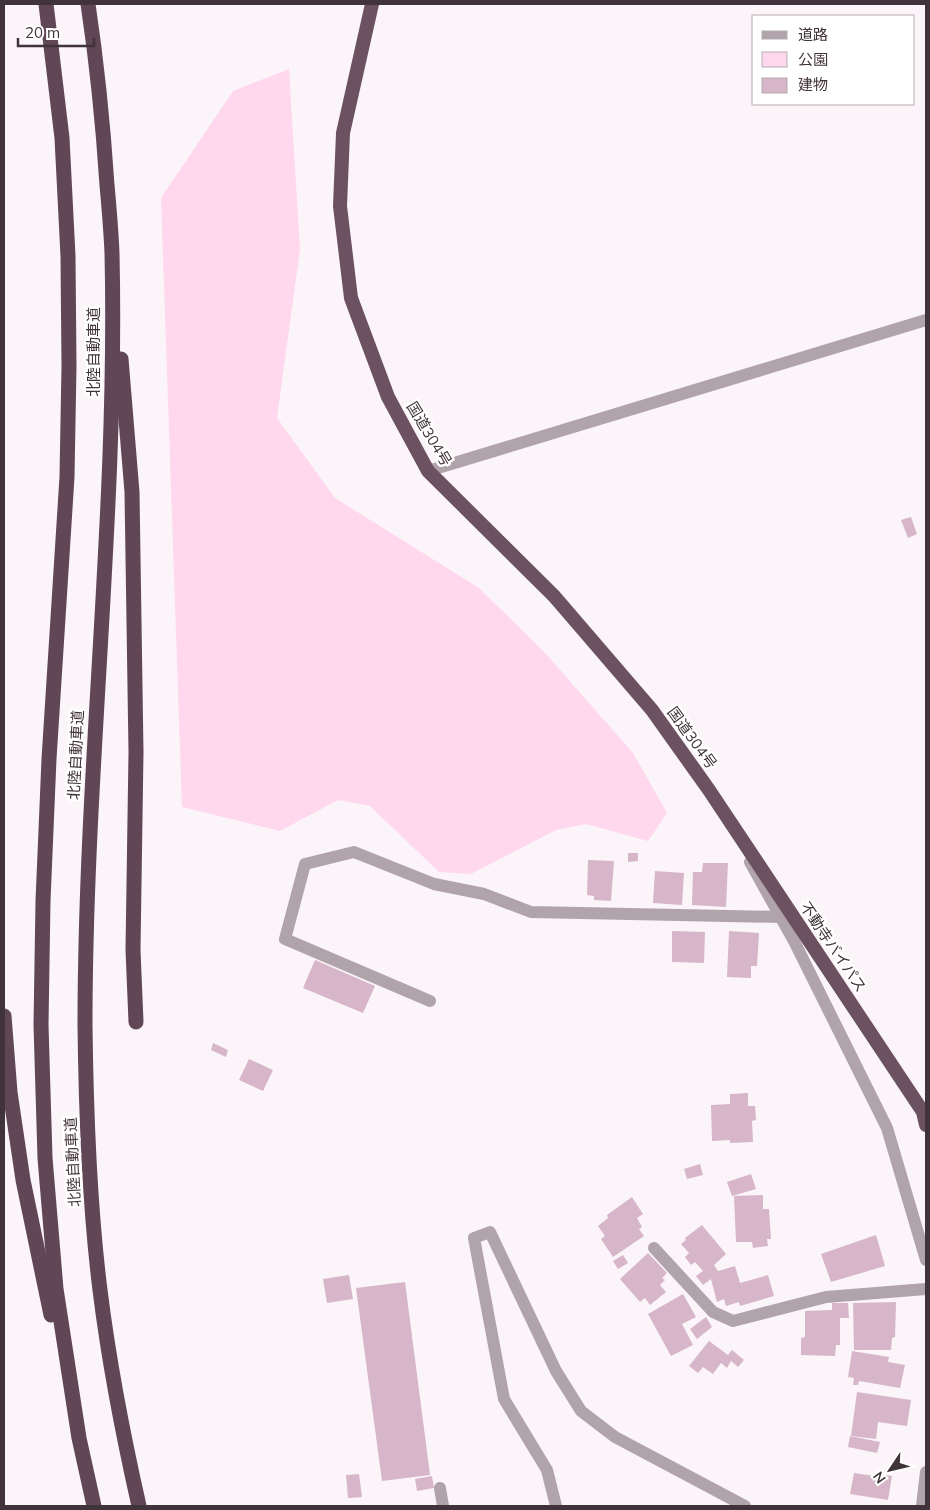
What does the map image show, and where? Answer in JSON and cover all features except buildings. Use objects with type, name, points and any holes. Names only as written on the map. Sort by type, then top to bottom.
[{"type":"highway","name":"北陸自動車道","points":[[46,4],[62,138],[68,256],[70,366],[67,477],[42,901],[41,1025],[44,1158],[55,1279],[79,1438],[94,1506]]},
{"type":"highway","name":"北陸自動車道","points":[[88,4],[104,132],[112,250],[109,479],[93,757],[88,907],[86,1044],[88,1158],[100,1289],[121,1427],[139,1506]]},
{"type":"highway","name":"国道304号","points":[[372,4],[343,133],[340,206],[351,298],[388,397],[428,471],[554,596],[652,710],[710,790]]},
{"type":"highway","points":[[112,250],[132,492],[136,752],[133,950],[136,1022]]},
{"type":"highway","name":"不動寺バイパス","points":[[710,790],[923,1112],[926,1125]]},
{"type":"highway","points":[[4,1016],[10,1092],[23,1180],[38,1259],[79,1438]]},
{"type":"street","points":[[428,471],[926,320]]},
{"type":"street","points":[[710,790],[781,917],[887,1128],[926,1260]]},
{"type":"street","points":[[430,1001],[285,940],[305,864],[354,852],[434,884],[484,894],[531,912],[781,917]]},
{"type":"street","points":[[556,1506],[547,1470],[504,1399],[474,1238],[490,1232],[556,1371],[581,1411],[615,1437],[744,1506]]},
{"type":"street","points":[[654,1248],[713,1312],[733,1321],[826,1297],[926,1289]]},
{"type":"street","points":[[922,1506],[926,1472]]},
{"type":"street","points":[[440,1488],[443,1506]]},
{"type":"green space","points":[[289,69],[300,249],[277,418],[335,498],[479,588],[546,654],[633,753],[667,813],[648,841],[586,824],[556,830],[471,874],[439,872],[370,806],[338,800],[280,831],[182,807],[161,198],[233,91]]}]
